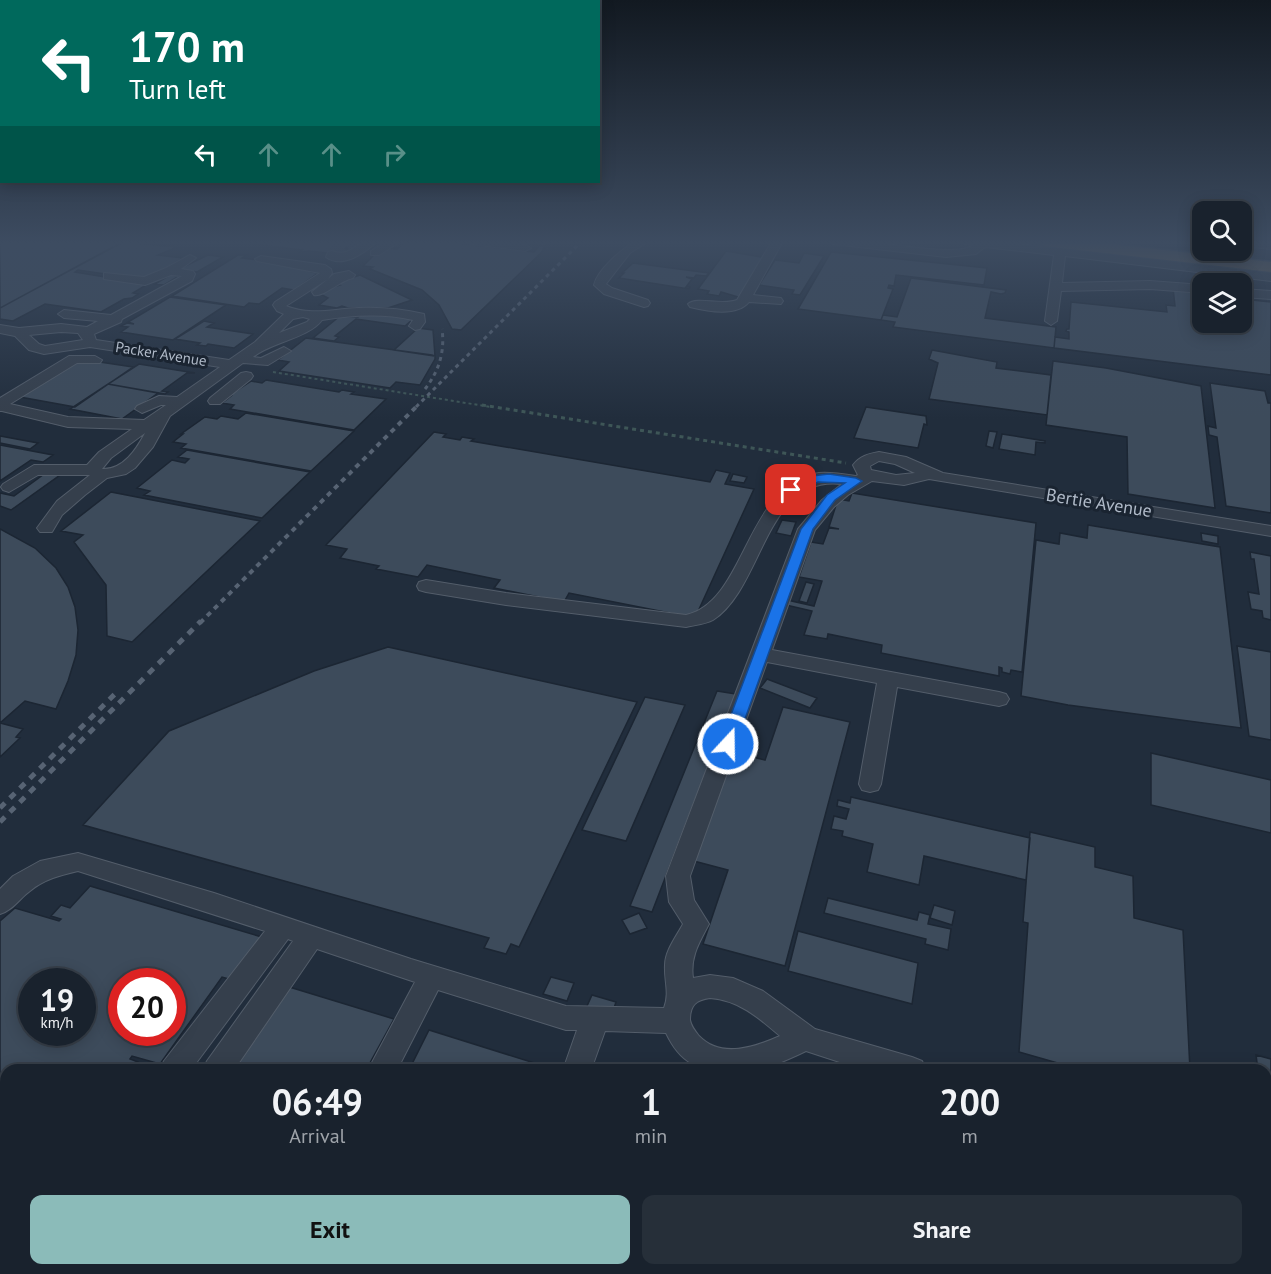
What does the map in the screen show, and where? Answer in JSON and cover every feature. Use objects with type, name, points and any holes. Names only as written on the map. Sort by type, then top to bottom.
[{"type":"street","points":[[89,338],[116,318],[146,300]]},
{"type":"street","points":[[286,300],[279,305],[281,308],[299,314],[318,317],[357,310],[386,312],[418,317],[419,322],[415,326]]},
{"type":"street","name":"Packer Avenue","points":[[163,416],[129,466],[121,471],[99,472],[94,466],[105,455],[260,345],[284,320],[299,314],[311,300]]},
{"type":"street","points":[[636,300],[644,303]]},
{"type":"street","points":[[769,300],[777,301]]},
{"type":"street","points":[[1051,321],[1054,300]]},
{"type":"street","points":[[64,314],[116,318]]},
{"type":"street","name":"Packer Avenue","points":[[260,345],[312,325],[318,317]]},
{"type":"street","name":"Packer Avenue","points":[[0,329],[19,332],[78,329],[89,338],[231,366]]},
{"type":"street","name":"Packer Avenue","points":[[19,332],[34,347],[55,350],[72,347],[89,338]]},
{"type":"street","points":[[0,391],[47,368],[72,347]]},
{"type":"street","points":[[231,366],[263,362],[284,351]]},
{"type":"street","points":[[95,360],[74,359],[12,396],[4,402],[2,407],[68,422],[148,425]]},
{"type":"street","points":[[215,401],[248,378],[231,366]]},
{"type":"street","points":[[142,409],[159,400],[182,402]]},
{"type":"street","points":[[9,487],[34,470],[99,472]]},
{"type":"street","points":[[46,528],[48,521],[99,472]]},
{"type":"street","points":[[804,1038],[765,1056],[739,1061],[718,1061],[708,1058],[693,1048],[679,1031],[678,964],[681,952],[696,924],[682,902],[678,876],[807,529],[831,498],[863,474]]},
{"type":"street","name":"Bertie Avenue","points":[[426,586],[528,602],[686,621],[699,620],[709,616],[723,600],[782,498],[816,479],[863,474],[905,480],[927,474],[1271,531]]},
{"type":"street","points":[[762,655],[999,699]]},
{"type":"street","points":[[870,784],[888,678]]},
{"type":"street","points":[[0,904],[22,883],[49,868],[78,862],[566,1018],[596,1020],[679,1009]]},
{"type":"street","points":[[179,1064],[283,926]]},
{"type":"street","points":[[220,1064],[311,936]]},
{"type":"street","points":[[385,1064],[432,976]]},
{"type":"street","points":[[679,1009],[691,990],[713,985],[728,988],[768,1008],[804,1038],[892,1064]]},
{"type":"street","points":[[579,1064],[596,1020]]},
{"type":"path","points":[[272,372],[863,474]]},
{"type":"building","points":[[0,300],[14,300],[0,308]]},
{"type":"building","points":[[14,300],[121,300],[101,312],[45,304],[13,321],[0,319],[0,308]]},
{"type":"building","points":[[164,300],[194,300],[226,305],[173,340],[121,332],[128,327],[121,326],[127,323],[134,324],[128,322]]},
{"type":"building","points":[[201,300],[264,300],[259,304],[249,303],[244,307]]},
{"type":"building","points":[[325,300],[411,300],[388,308],[342,306],[337,308],[319,305]]},
{"type":"building","points":[[434,300],[492,300],[461,330],[452,329],[439,305]]},
{"type":"building","points":[[803,300],[889,300],[881,320],[798,309]]},
{"type":"building","points":[[903,300],[989,300],[985,318],[1056,327],[1054,348],[893,327],[895,322],[881,320],[883,315],[897,317]]},
{"type":"building","points":[[1174,300],[1192,300],[1192,333],[1252,333],[1252,300],[1271,302],[1271,375],[1054,348],[1055,337],[1069,339],[1069,332],[1066,331],[1069,329],[1071,302],[1167,312],[1166,305],[1175,306]]},
{"type":"building","points":[[364,312],[413,319],[405,326],[356,319],[335,336],[339,337],[334,341],[313,338],[340,316],[358,317]]},
{"type":"building","points":[[204,321],[214,323],[207,327],[253,334],[234,348],[208,344],[206,346],[197,345],[200,343],[175,339]]},
{"type":"building","points":[[418,328],[433,330],[435,356],[394,350]]},
{"type":"building","points":[[306,338],[432,355],[435,359],[420,385],[396,382],[390,388],[279,371],[289,362],[278,360]]},
{"type":"building","points":[[932,350],[997,362],[996,368],[1051,375],[1047,415],[929,399],[938,363],[929,359]]},
{"type":"building","points":[[80,359],[133,367],[75,407],[20,397]]},
{"type":"building","points":[[1053,361],[1106,368],[1201,386],[1215,508],[1128,494],[1127,437],[1046,425]]},
{"type":"building","points":[[139,364],[195,373],[187,373],[162,391],[168,392],[165,394],[108,384]]},
{"type":"building","points":[[266,380],[339,392],[342,390],[354,392],[351,394],[386,399],[354,430],[230,409],[234,405],[222,403],[231,396],[228,396],[251,381],[262,383]]},
{"type":"building","points":[[1210,383],[1265,391],[1268,403],[1271,403],[1271,513],[1226,506],[1217,437],[1209,435],[1208,426],[1216,428]]},
{"type":"building","points":[[108,384],[158,393],[122,419],[70,409]]},
{"type":"building","points":[[866,407],[926,416],[927,425],[924,424],[918,448],[854,438]]},
{"type":"building","points":[[246,413],[354,431],[311,471],[181,448],[186,444],[173,442],[205,417],[217,419],[221,416],[238,419]]},
{"type":"building","points":[[989,431],[997,432],[993,448],[986,446]]},
{"type":"building","points":[[434,432],[446,434],[443,437],[460,440],[462,437],[474,439],[471,441],[710,482],[716,470],[730,473],[725,484],[754,489],[695,618],[569,593],[564,602],[494,588],[500,580],[427,565],[418,577],[376,569],[379,566],[340,558],[347,549],[326,545]]},
{"type":"building","points":[[1002,434],[1045,441],[1045,443],[1036,442],[1035,455],[999,449]]},
{"type":"building","points":[[0,436],[38,443],[30,449],[0,443]]},
{"type":"building","points":[[0,445],[53,455],[43,462],[31,460],[0,481]]},
{"type":"building","points":[[187,450],[310,472],[262,518],[144,495],[150,491],[137,488],[172,460],[185,463],[189,459],[178,457]]},
{"type":"building","points":[[47,472],[60,475],[11,510],[0,506],[0,493],[14,496]]},
{"type":"building","points":[[801,472],[808,478],[796,481],[790,477]]},
{"type":"building","points":[[733,474],[747,477],[744,483],[730,481]]},
{"type":"building","points":[[111,492],[260,521],[132,642],[107,636],[106,585],[74,542],[83,535],[61,531]]},
{"type":"building","points":[[852,493],[1036,523],[1022,672],[1011,670],[1010,674],[1002,672],[1002,668],[999,667],[999,676],[881,653],[882,645],[828,634],[827,639],[804,635],[812,611],[786,605],[787,600],[814,606],[822,581],[799,577],[811,542],[823,544],[829,528],[839,529],[829,527],[838,499],[849,501]]},
{"type":"building","points":[[782,520],[796,522],[791,536],[776,533]]},
{"type":"building","points":[[1088,525],[1220,547],[1241,728],[1068,705],[1021,696],[1036,540],[1059,544],[1060,533],[1087,538]]},
{"type":"building","points":[[0,529],[35,548],[56,568],[68,587],[75,607],[78,630],[76,655],[56,709],[25,701],[0,723]]},
{"type":"building","points":[[1201,533],[1218,536],[1218,544],[1202,541]]},
{"type":"building","points":[[1250,552],[1271,556],[1271,620],[1263,618],[1262,611],[1251,609],[1248,592],[1259,594],[1254,559],[1251,559]]},
{"type":"building","points":[[806,582],[814,584],[807,603],[799,601]]},
{"type":"building","points":[[1237,646],[1271,652],[1271,740],[1249,736]]},
{"type":"building","points":[[388,647],[637,702],[519,947],[511,944],[506,954],[484,948],[489,938],[83,825],[169,731],[314,671]]},
{"type":"building","points":[[767,679],[817,698],[810,708],[760,688]]},
{"type":"building","points":[[717,691],[736,694],[652,912],[630,906]]},
{"type":"building","points":[[645,697],[685,705],[626,841],[582,830]]},
{"type":"building","points":[[783,707],[850,722],[785,966],[703,944],[728,870],[690,860],[731,752],[765,760]]},
{"type":"building","points":[[0,723],[23,729],[16,737],[20,738],[0,757]]},
{"type":"building","points":[[1151,753],[1271,780],[1271,833],[1151,805]]},
{"type":"building","points":[[851,797],[1030,838],[1026,880],[924,856],[919,885],[867,872],[873,844],[842,836],[843,831],[831,829],[834,816],[846,819],[849,809],[837,806],[838,800],[850,803]]},
{"type":"building","points":[[1030,832],[1095,847],[1095,867],[1133,876],[1134,918],[1183,930],[1190,1064],[1061,1064],[1019,1052],[1028,923],[1023,922]]},
{"type":"building","points":[[90,886],[265,938],[236,981],[222,977],[186,1028],[186,968],[108,968],[108,1046],[173,1046],[160,1064],[132,1056],[130,1059],[138,1062],[136,1064],[0,1064],[0,921],[15,908],[59,921],[61,919],[51,916],[61,905],[70,908]]},
{"type":"building","points":[[828,898],[917,920],[919,912],[930,915],[928,924],[951,929],[948,950],[925,944],[926,939],[824,913]]},
{"type":"building","points":[[934,905],[955,911],[952,925],[930,918]]},
{"type":"building","points":[[639,913],[647,928],[630,934],[622,920]]},
{"type":"building","points":[[798,931],[918,963],[912,1004],[788,971]]},
{"type":"building","points":[[551,977],[574,983],[567,1001],[543,994]]},
{"type":"building","points":[[286,986],[394,1019],[369,1064],[236,1064]]},
{"type":"building","points":[[592,995],[616,1002],[612,1014],[587,1006]]},
{"type":"building","points":[[429,1030],[538,1064],[412,1064]]},
{"type":"building","points":[[1256,1055],[1271,1059],[1271,1064],[1257,1064]]},
{"type":"railway","points":[[200,623],[523,300]]},
{"type":"railway","points":[[425,389],[440,361],[443,346],[442,329]]},
{"type":"railway","points":[[0,822],[201,621]]},
{"type":"railway","points":[[0,808],[119,690]]},
{"type":"route","points":[[728,744],[807,529],[831,498],[856,481],[829,477],[808,481],[791,490]]}]
